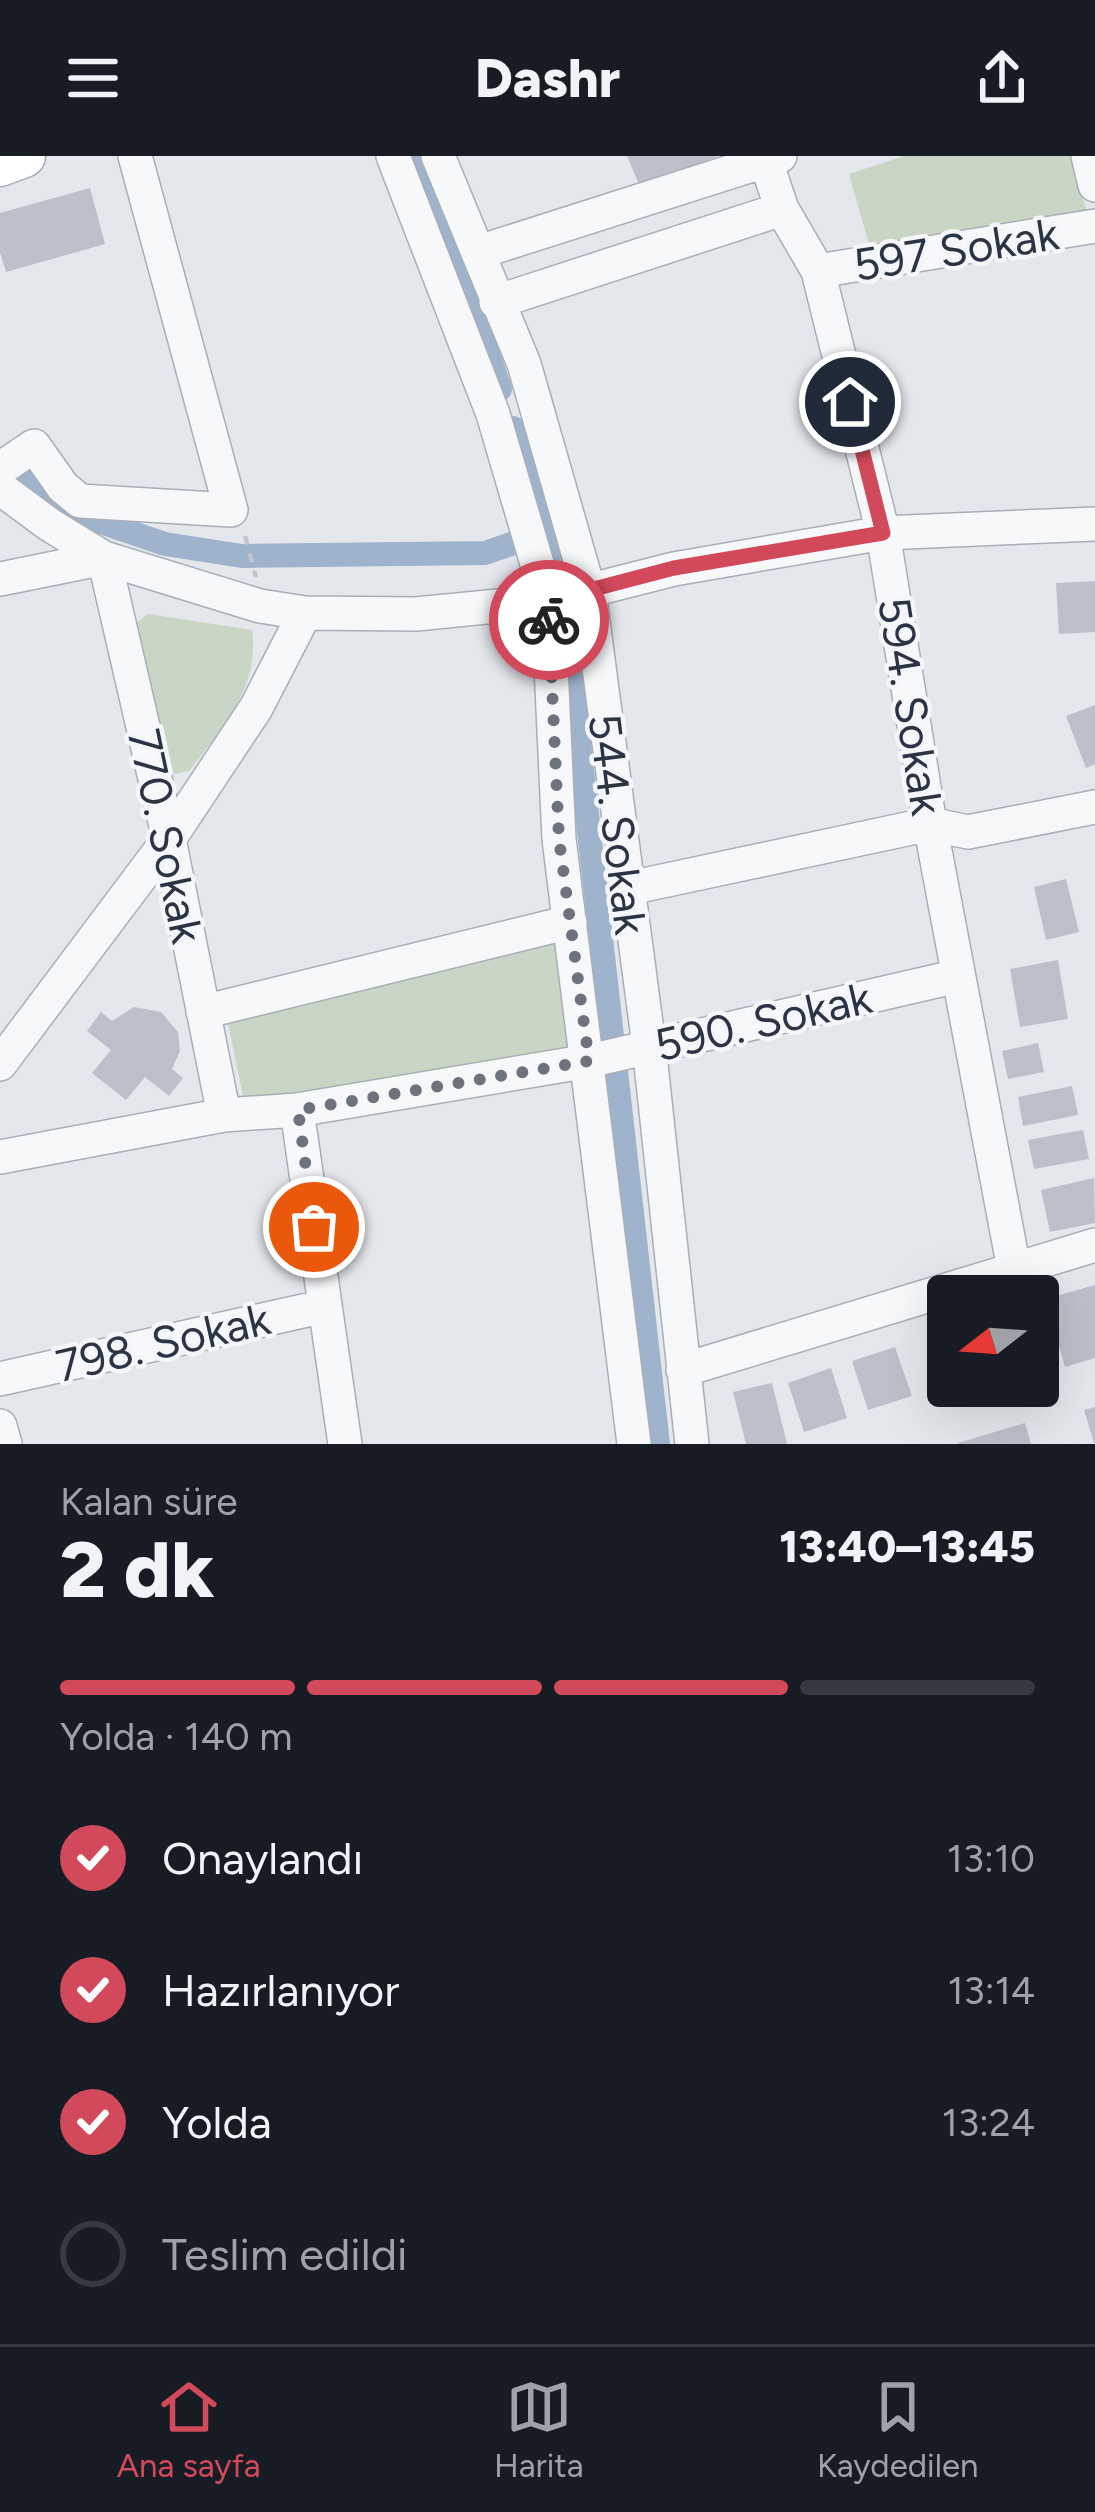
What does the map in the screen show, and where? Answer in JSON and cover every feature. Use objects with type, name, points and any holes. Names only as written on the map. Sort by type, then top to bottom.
[{"type":"main road","points":[[0,165],[24,156]]},
{"type":"street","points":[[0,469],[34,446],[63,487],[80,501],[231,510],[135,156]]},
{"type":"street","points":[[393,156],[494,414],[548,601],[559,839],[634,1444]]},
{"type":"street","name":"544. Sokak","points":[[438,156],[524,364],[589,592],[649,1046],[692,1444]]},
{"type":"street","points":[[1088,156],[1095,185]]},
{"type":"street","points":[[479,252],[770,157]]},
{"type":"street","name":"594. Sokak","points":[[770,157],[782,209],[818,272],[883,533],[929,824],[1014,1269]]},
{"type":"street","points":[[496,302],[782,209]]},
{"type":"street","name":"597 Sokak","points":[[818,272],[1095,226]]},
{"type":"street","points":[[0,488],[104,558],[252,591],[305,613],[416,614],[548,601],[674,568],[883,533],[1095,524]]},
{"type":"street","points":[[0,579],[104,558]]},
{"type":"street","name":"770. Sokak","points":[[104,558],[169,839],[224,1115]]},
{"type":"street","points":[[0,1064],[169,839],[256,708],[305,613]]},
{"type":"street","points":[[625,889],[929,824],[968,832],[1095,807]]},
{"type":"street","points":[[203,1012],[570,922]]},
{"type":"street","name":"590. Sokak","points":[[0,1156],[224,1115],[298,1110],[589,1061],[958,976]]},
{"type":"street","points":[[298,1110],[345,1444]]},
{"type":"street","points":[[683,1370],[1095,1245]]},
{"type":"street","name":"798. Sokak","points":[[0,1379],[326,1306]]},
{"type":"street","points":[[0,1426],[4,1444]]},
{"type":"path","points":[[247,540],[252,591]]},
{"type":"green space","points":[[904,156],[1071,156],[1088,216],[872,255],[849,174]]},
{"type":"green space","points":[[148,614],[252,630],[253,651],[244,689],[226,723],[189,771],[174,774],[154,719],[138,622]]},
{"type":"green space","points":[[564,934],[580,1054],[245,1105],[227,1019]]},
{"type":"building","points":[[627,156],[718,156],[641,189]]},
{"type":"building","points":[[90,188],[105,244],[6,272],[0,252],[0,213]]},
{"type":"building","points":[[1095,581],[1095,632],[1059,634],[1056,583]]},
{"type":"building","points":[[1095,705],[1095,764],[1086,768],[1066,716]]},
{"type":"building","points":[[1066,879],[1079,932],[1046,940],[1034,887]]},
{"type":"building","points":[[1058,960],[1068,1019],[1020,1027],[1010,969]]},
{"type":"building","points":[[134,1007],[161,1012],[178,1032],[180,1051],[172,1069],[183,1078],[169,1096],[145,1077],[126,1100],[92,1073],[111,1050],[87,1031],[101,1012],[112,1021]]},
{"type":"building","points":[[1038,1043],[1044,1072],[1008,1079],[1002,1051]]},
{"type":"building","points":[[1072,1086],[1078,1115],[1023,1126],[1018,1097]]},
{"type":"building","points":[[1083,1130],[1089,1159],[1034,1169],[1028,1140]]},
{"type":"building","points":[[1094,1178],[1095,1223],[1050,1232],[1041,1190]]},
{"type":"building","points":[[1095,1285],[1095,1358],[1065,1367],[1059,1347],[1059,1295]]},
{"type":"building","points":[[895,1347],[912,1396],[868,1410],[852,1361]]},
{"type":"building","points":[[831,1368],[847,1418],[804,1432],[788,1383]]},
{"type":"building","points":[[772,1383],[787,1444],[746,1444],[733,1392]]},
{"type":"building","points":[[1095,1407],[1095,1443],[1094,1443],[1084,1410]]},
{"type":"building","points":[[1025,1423],[1031,1444],[958,1444],[958,1443]]},
{"type":"waterway","points":[[411,156],[458,266],[500,389]]},
{"type":"waterway","points":[[513,428],[548,531],[570,663],[658,1444]]},
{"type":"waterway","points":[[9,467],[68,511],[165,544],[242,556],[485,553],[540,534]]},
{"type":"way so far","points":[[314,1227],[298,1110],[589,1061],[559,839],[549,620]]},
{"type":"route","points":[[549,620],[548,601],[674,568],[883,533],[850,402]]}]
